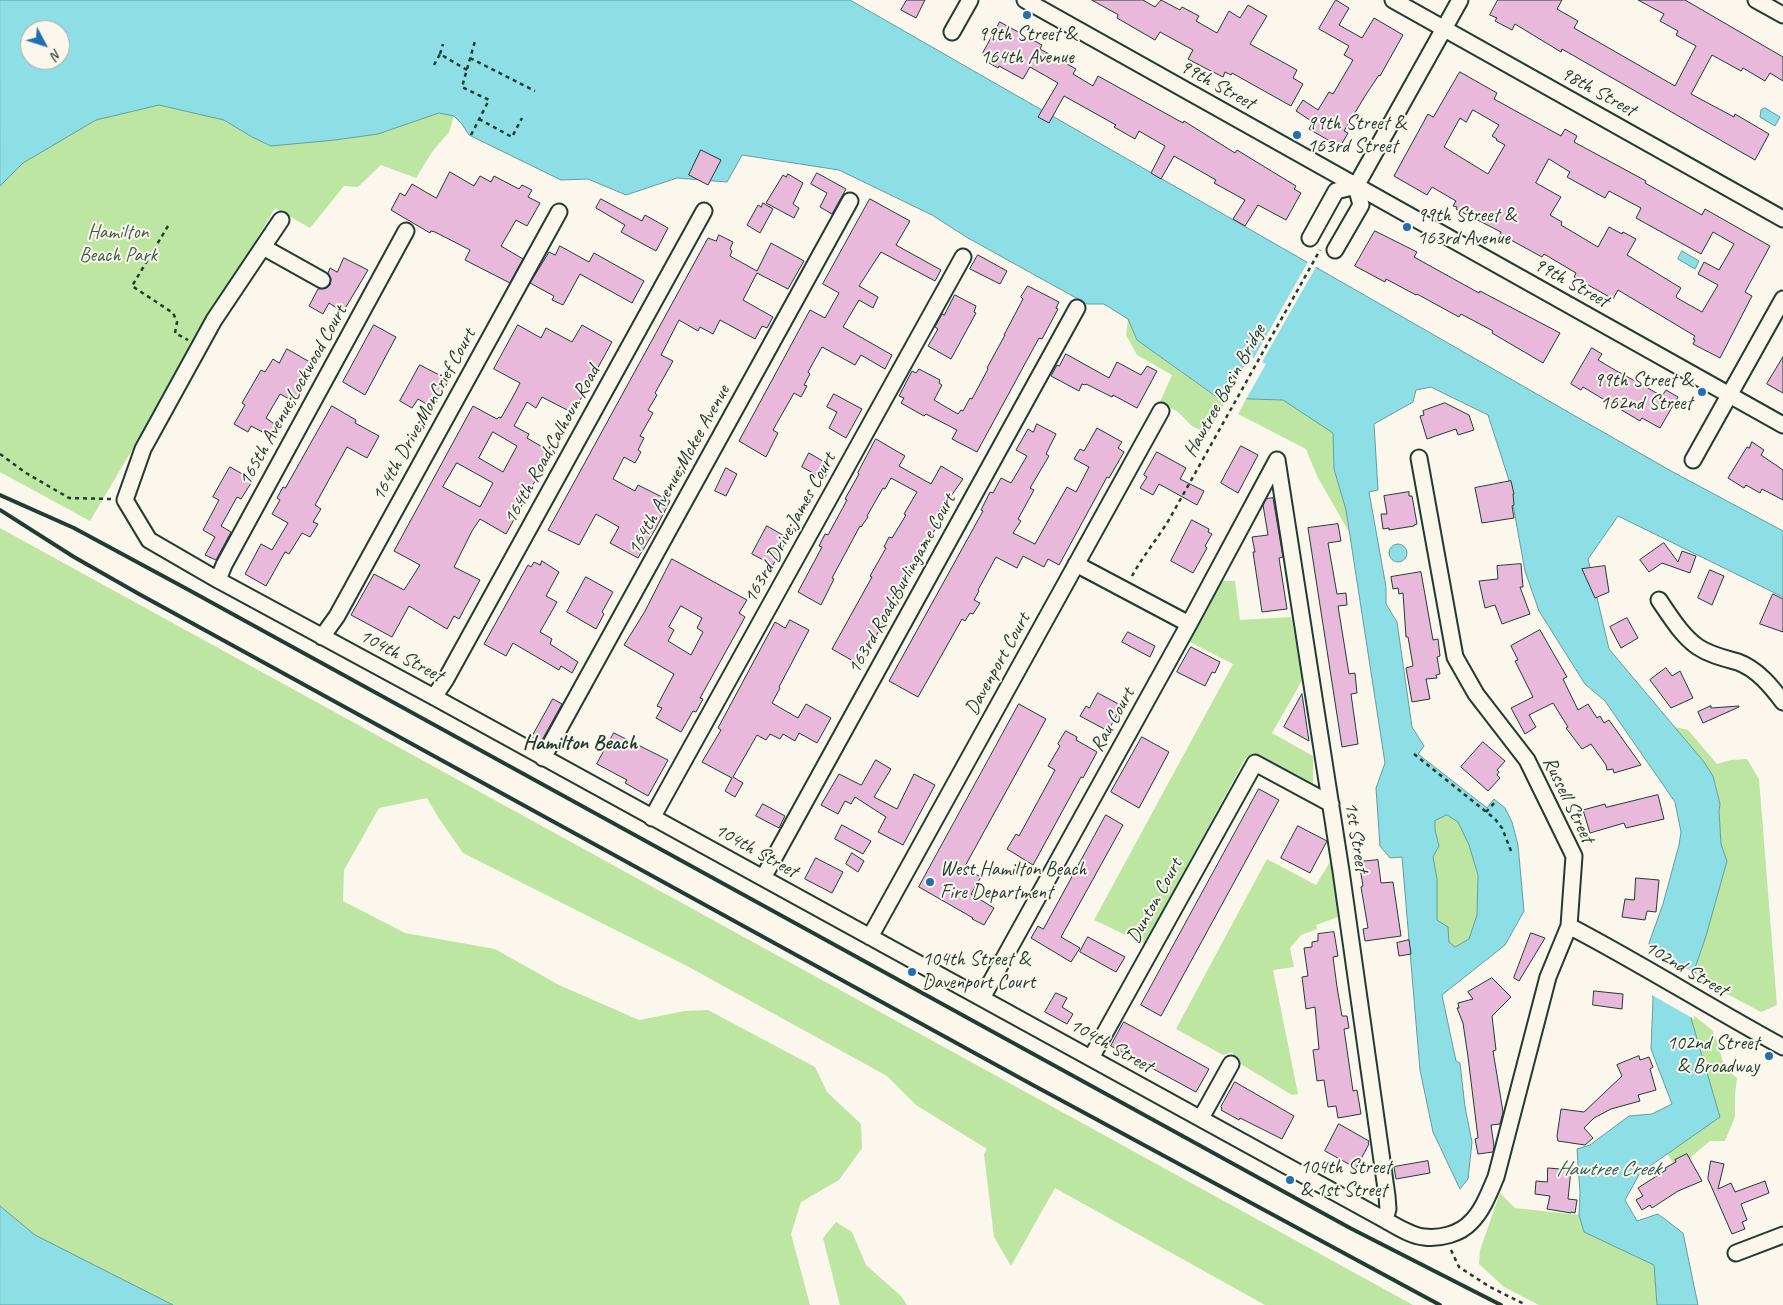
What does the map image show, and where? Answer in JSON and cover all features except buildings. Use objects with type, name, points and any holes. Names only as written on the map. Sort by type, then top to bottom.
[{"type":"street","points":[[952,32],[970,0]]},
{"type":"street","name":"99th Street","points":[[1025,0],[1783,425]]},
{"type":"street","name":"98th Street","points":[[1393,0],[1783,219]]},
{"type":"street","points":[[1322,245],[1361,204],[1356,186],[1460,0]]},
{"type":"street","points":[[1756,0],[1783,15]]},
{"type":"street","points":[[1322,245],[1336,191],[1356,186]]},
{"type":"street","name":"164th Avenue;Mckee Avenue","points":[[543,758],[850,201]]},
{"type":"street","name":"164th Road;Calhoun Road","points":[[434,697],[446,679],[704,211]]},
{"type":"street","name":"164th Drive;MonCrief Court","points":[[322,637],[341,607],[560,212]]},
{"type":"street","points":[[125,500],[143,449],[214,320],[281,220]]},
{"type":"street","name":"165th Avenue;Lockwood Court","points":[[218,580],[224,565],[406,231]]},
{"type":"street","points":[[263,247],[322,280]]},
{"type":"street","name":"163rd Drive;James Court","points":[[652,818],[963,257]]},
{"type":"street","points":[[1693,460],[1783,299]]},
{"type":"street","name":"163rd Road;Burlingame Court","points":[[763,878],[1076,308]]},
{"type":"street","name":"Davenport Court","points":[[870,937],[1161,411]]},
{"type":"street","name":"Russell Street","points":[[1385,1220],[1403,1230],[1424,1237],[1453,1235],[1471,1223],[1483,1205],[1496,1177],[1548,977],[1569,926],[1574,856],[1527,760],[1476,694],[1455,657],[1419,458]]},
{"type":"street","name":"Rau Court","points":[[982,998],[1189,624],[1276,460]]},
{"type":"street","name":"1st Street","points":[[1276,460],[1331,804],[1387,1196],[1388,1208],[1385,1220]]},
{"type":"street","name":"104th Street","points":[[125,500],[149,540],[218,580],[1385,1220]]},
{"type":"street","points":[[1076,564],[1189,624]]},
{"type":"street","points":[[1659,600],[1678,628],[1698,647],[1716,656],[1751,668],[1783,702]]},
{"type":"street","name":"Dunton Court","points":[[1091,1058],[1255,763],[1331,804]]},
{"type":"street","name":"102nd Street","points":[[1569,926],[1783,1047]]},
{"type":"street","points":[[1201,1118],[1231,1064]]},
{"type":"street","points":[[1736,1253],[1783,1235]]},
{"type":"path","points":[[471,135],[489,100],[462,87],[475,41]]},
{"type":"path","points":[[434,65],[443,44]]},
{"type":"path","points":[[440,54],[467,70]]},
{"type":"path","points":[[470,58],[535,90]]},
{"type":"path","points":[[479,119],[512,137],[522,118]]},
{"type":"path","points":[[168,226],[132,286],[173,313],[177,322],[175,333],[200,347]]},
{"type":"path","name":"Hawtree Basin Bridge","points":[[1124,590],[1143,557],[1157,540],[1170,518],[1322,245]]},
{"type":"path","points":[[0,454],[26,473],[69,498],[125,500]]},
{"type":"path","points":[[1414,754],[1486,812],[1502,828],[1511,852]]},
{"type":"path","points":[[1486,812],[1496,801]]},
{"type":"path","points":[[1445,1235],[1459,1267],[1490,1287],[1526,1305]]},
{"type":"green space","name":"Hamilton Beach Park","points":[[159,105],[224,120],[271,146],[378,134],[439,113],[454,116],[449,132],[432,152],[416,178],[381,165],[358,187],[344,186],[310,228],[275,208],[90,521],[0,472],[0,186],[23,163],[96,120]]},
{"type":"green space","points":[[1128,319],[1137,340],[1217,398],[1227,399],[1207,434],[1192,426],[1178,412],[1160,402],[1172,375],[1137,355],[1126,335]]},
{"type":"green space","points":[[1246,399],[1283,400],[1333,433],[1334,469],[1346,510],[1349,532],[1317,476],[1306,449],[1238,414]]},
{"type":"green space","points":[[0,528],[1413,1305],[1265,1305],[1055,1188],[1011,1266],[994,1237],[984,1154],[987,1149],[916,1105],[887,1076],[687,966],[463,853],[427,798],[379,808],[344,870],[343,901],[405,933],[495,949],[559,985],[639,1020],[685,1011],[708,1010],[815,1067],[827,1092],[861,1124],[862,1148],[839,1180],[801,1202],[791,1234],[810,1305],[173,1305],[35,1235],[0,1206]]},
{"type":"green space","points":[[1219,581],[1235,581],[1240,620],[1291,617],[1303,679],[1272,733],[1313,756],[1313,783],[1256,754],[1246,757],[1145,944],[1094,920],[1233,664],[1188,641]]},
{"type":"green space","points":[[1675,727],[1688,730],[1717,764],[1731,760],[1747,759],[1759,779],[1777,1005],[1761,1012],[1695,977],[1696,965],[1727,861],[1721,844],[1720,804],[1713,776]]},
{"type":"green space","points":[[1447,815],[1458,821],[1469,845],[1478,875],[1477,915],[1469,939],[1454,947],[1449,942],[1448,927],[1437,920],[1437,879],[1433,857],[1439,846],[1435,830],[1435,820]]},
{"type":"green space","points":[[1333,857],[1338,917],[1316,925],[1317,929],[1301,935],[1290,948],[1294,967],[1273,970],[1298,1094],[1292,1095],[1239,1063],[1232,1052],[1223,1055],[1176,1029],[1267,859],[1316,885]]},
{"type":"green space","points":[[1691,1013],[1712,1030],[1718,1043],[1724,1067],[1737,1078],[1735,1117],[1725,1141],[1710,1141],[1692,1156],[1688,1183],[1667,1154],[1720,1117]]},
{"type":"green space","points":[[1500,1193],[1515,1208],[1579,1215],[1585,1232],[1654,1265],[1657,1305],[1539,1305],[1504,1287],[1479,1264],[1480,1250]]},
{"type":"green space","points":[[836,1222],[852,1232],[866,1265],[901,1296],[907,1305],[840,1305],[823,1238]]},
{"type":"water","name":"Hawtree Creek","points":[[0,0],[850,0],[1671,471],[1783,531],[1783,597],[1618,516],[1588,559],[1609,649],[1704,762],[1713,776],[1720,804],[1721,844],[1727,861],[1696,965],[1691,1018],[1720,1117],[1640,1173],[1625,1200],[1637,1221],[1658,1214],[1683,1233],[1698,1305],[1657,1305],[1654,1265],[1584,1232],[1579,1215],[1580,1193],[1577,1149],[1590,1145],[1629,1116],[1652,1114],[1672,1104],[1651,1049],[1653,999],[1649,943],[1663,904],[1681,832],[1675,802],[1605,701],[1585,684],[1539,611],[1525,571],[1508,477],[1488,415],[1431,387],[1416,390],[1413,402],[1374,424],[1378,490],[1369,492],[1386,587],[1386,604],[1397,622],[1412,727],[1424,746],[1418,754],[1487,808],[1494,799],[1505,808],[1512,822],[1518,845],[1524,911],[1505,945],[1442,995],[1456,1061],[1460,1063],[1465,1107],[1472,1142],[1468,1179],[1460,1189],[1433,1132],[1420,1070],[1402,857],[1390,858],[1380,846],[1376,788],[1385,763],[1346,510],[1334,469],[1333,433],[1283,400],[1218,398],[1137,340],[1128,319],[1104,304],[1087,304],[968,238],[932,215],[839,170],[742,155],[727,182],[677,178],[626,195],[588,179],[561,180],[469,135],[454,116],[439,113],[378,134],[271,146],[224,120],[159,105],[96,120],[23,163],[0,186]],"holes":[[[1447,815],[1458,822],[1469,845],[1478,875],[1477,915],[1469,939],[1455,947],[1449,942],[1448,927],[1437,920],[1437,879],[1433,857],[1439,846],[1435,821]]]},
{"type":"water","points":[[1765,108],[1780,117],[1775,126],[1760,117],[1761,110]]},
{"type":"water","points":[[1682,251],[1699,261],[1695,269],[1678,259]]},
{"type":"water","points":[[1394,544],[1402,544],[1407,549],[1405,560],[1394,562],[1389,557],[1389,549]]},
{"type":"water","points":[[0,1206],[35,1235],[173,1305],[0,1305]]},
{"type":"pier","points":[[1309,260],[1317,265],[1262,362],[1266,364],[1245,401],[1225,402],[1250,356],[1254,358]]},
{"type":"pier","points":[[1647,948],[1698,975],[1694,1019],[1650,994]]},
{"type":"railway","points":[[0,495],[74,528],[1350,1228],[1501,1305]]},
{"type":"railway","points":[[0,510],[74,557],[139,594],[1031,1084],[1440,1305]]},
{"type":"place","name":"99th Street & 164th Avenue","points":[[1027,15]]},
{"type":"place","name":"99th Street & 163rd Street","points":[[1297,135]]},
{"type":"place","name":"99th Street & 163rd Avenue","points":[[1407,227]]},
{"type":"place","name":"99th Street & 162nd Street","points":[[1702,392]]},
{"type":"place","name":"West Hamilton Beach Fire Department","points":[[930,882]]},
{"type":"place","name":"104th Street & Davenport Court","points":[[912,972]]},
{"type":"place","name":"102nd Street & Broadway","points":[[1769,1056]]},
{"type":"place","name":"104th Street & 1st Street","points":[[1290,1180]]},
{"type":"district","name":"Hamilton Beach","points":[[580,743]]}]
